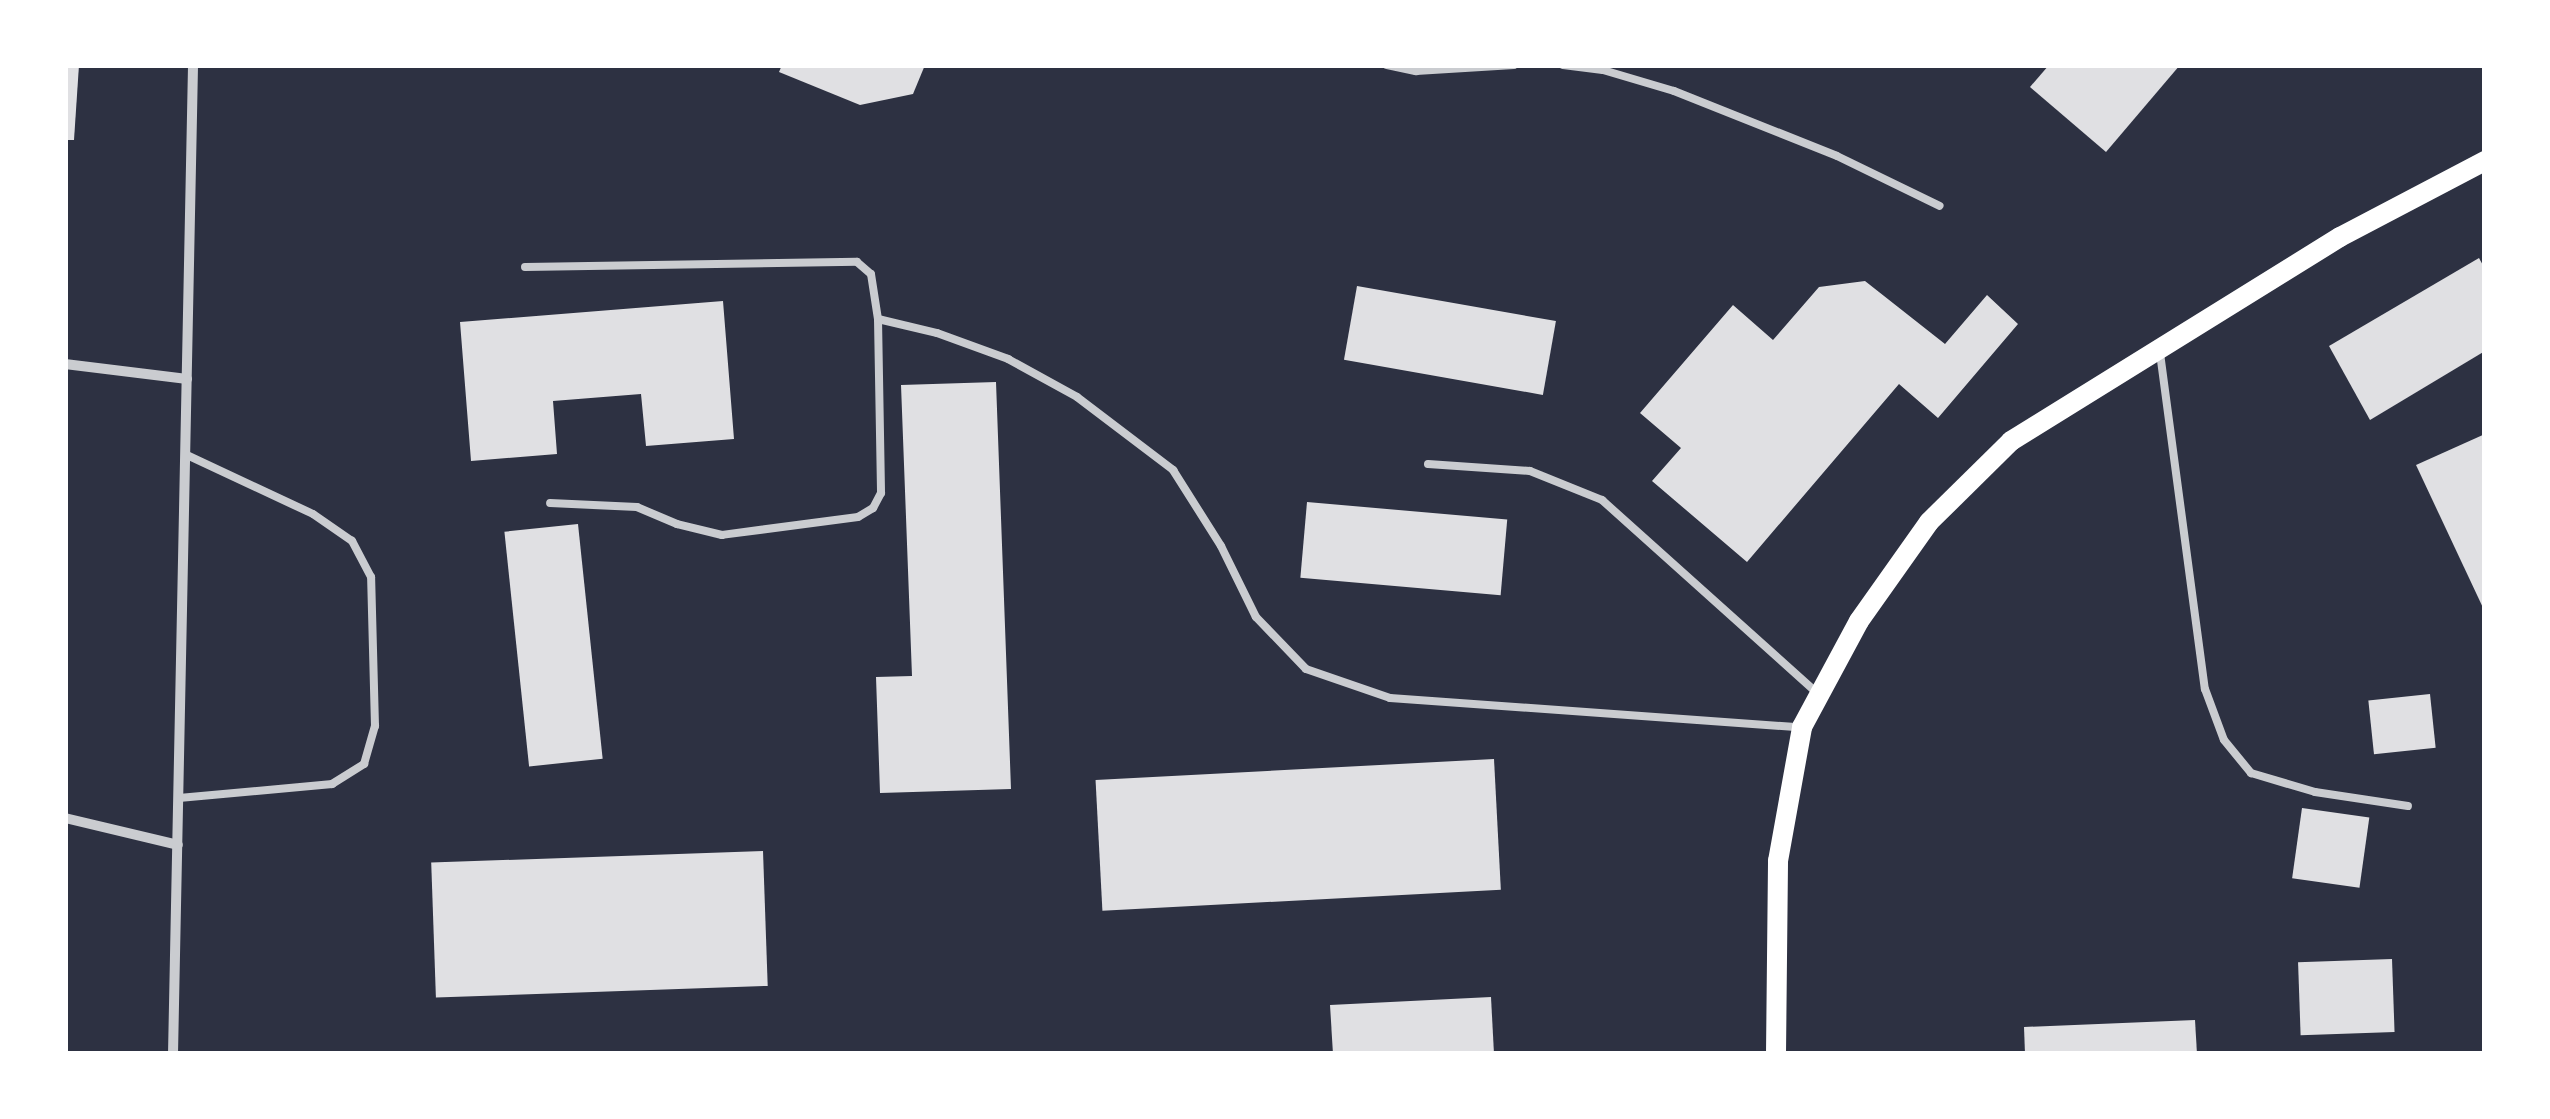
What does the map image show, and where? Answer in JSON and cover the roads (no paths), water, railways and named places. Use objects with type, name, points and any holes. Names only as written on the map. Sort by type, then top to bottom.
[{"type":"main road","points":[[1776,1054],[1778,861],[1802,727],[1859,621],[1929,522],[2011,441],[2340,237],[2485,160]]},
{"type":"street","points":[[173,1054],[193,65]]},
{"type":"street","points":[[65,364],[187,379]]},
{"type":"street","points":[[65,818],[178,846]]},
{"type":"lane","points":[[1388,65],[1416,71],[1514,65]]},
{"type":"lane","points":[[1564,65],[1603,70],[1674,91],[1837,156],[1940,206]]},
{"type":"lane","points":[[525,267],[858,262],[871,274],[878,319],[880,493],[873,508],[858,517],[722,535],[677,524],[637,507],[550,503]]},
{"type":"lane","points":[[878,319],[937,333],[1008,359],[1078,398],[1173,470],[1222,546],[1256,618],[1306,669],[1390,698],[1802,727]]},
{"type":"lane","points":[[2160,348],[2204,688],[2224,740],[2250,774],[2315,792],[2408,806]]},
{"type":"lane","points":[[178,798],[332,784],[364,764],[374,726],[372,577],[352,541],[313,514],[187,455]]},
{"type":"lane","points":[[1428,464],[1530,471],[1602,500],[1819,695]]}]
